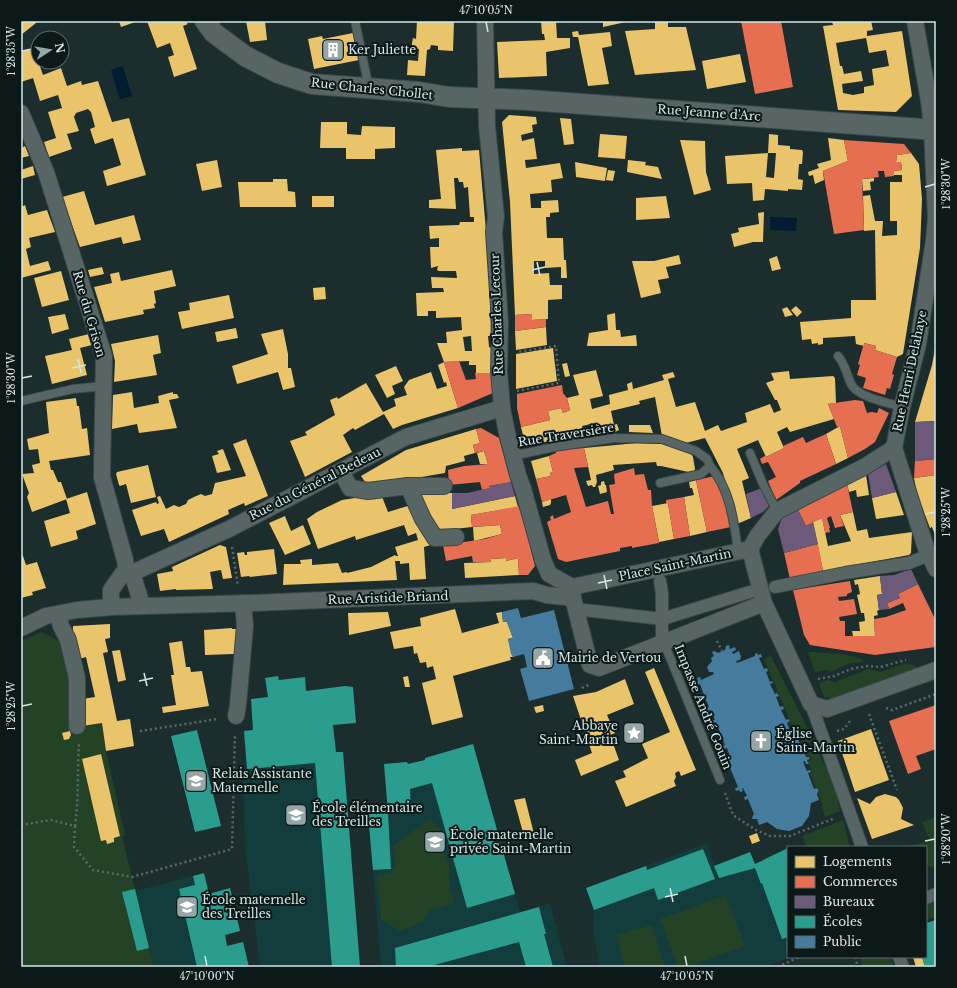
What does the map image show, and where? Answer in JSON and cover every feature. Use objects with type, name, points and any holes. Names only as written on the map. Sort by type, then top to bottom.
[{"type":"street","name":"Rue Charles Chollet","points":[[204,21],[214,33],[244,56],[278,73],[312,84],[486,99]]},
{"type":"street","name":"Rue Charles Lecour","points":[[485,21],[487,126],[496,217],[494,232],[500,322],[498,361],[502,408],[513,456],[543,560],[549,574]]},
{"type":"street","name":"Rue Henri Delahaye","points":[[744,550],[777,511],[864,467],[894,448],[902,407],[918,344],[936,218],[934,129],[915,21]]},
{"type":"street","name":"Rue Jeanne d'Arc","points":[[486,99],[528,100],[934,129]]},
{"type":"street","name":"Rue du Grison","points":[[21,113],[46,172],[104,356],[102,477],[125,560],[142,606]]},
{"type":"street","name":"Rue du Général Bedeau","points":[[129,571],[228,529],[406,437],[502,408]]},
{"type":"street","points":[[894,448],[926,548],[936,569]]},
{"type":"street","points":[[341,471],[350,488],[368,491],[408,486],[444,486]]},
{"type":"street","points":[[408,486],[423,519],[435,538],[456,537]]},
{"type":"street","points":[[744,550],[782,645],[811,704],[862,846]]},
{"type":"street","name":"Place Saint-Martin","points":[[573,592],[744,550]]},
{"type":"street","points":[[775,587],[845,573],[909,563],[924,557]]},
{"type":"street","points":[[111,607],[111,590],[129,571]]},
{"type":"street","points":[[533,591],[545,582],[549,574],[573,592],[590,665],[599,668],[663,640],[764,603]]},
{"type":"street","points":[[660,581],[662,593],[663,640]]},
{"type":"street","name":"Rue Aristide Briand","points":[[21,628],[52,615],[77,610],[241,597],[533,591],[547,595],[573,592]]},
{"type":"street","points":[[236,716],[245,626],[241,597]]},
{"type":"street","points":[[584,610],[662,619],[744,597]]},
{"type":"street","points":[[52,615],[61,626],[68,640],[77,678],[77,726]]},
{"type":"street","points":[[811,704],[827,709],[936,670]]},
{"type":"lane","points":[[355,21],[369,88]]},
{"type":"lane","points":[[838,356],[852,386],[862,394],[902,407]]},
{"type":"lane","points":[[21,402],[73,389],[104,386]]},
{"type":"lane","name":"Rue Traversière","points":[[513,456],[554,447],[615,438],[662,439],[696,451],[707,459],[723,485],[734,526],[744,550]]},
{"type":"lane","points":[[750,453],[763,484],[777,511]]},
{"type":"lane","points":[[660,484],[701,474],[710,466]]},
{"type":"lane","name":"Impasse André Gouin","points":[[663,640],[720,780]]},
{"type":"path","points":[[513,353],[556,346],[559,383],[514,391]]},
{"type":"path","points":[[231,545],[241,597]]},
{"type":"path","points":[[814,680],[834,676],[851,669],[868,666],[880,667],[909,660]]},
{"type":"path","points":[[884,708],[892,710],[936,694]]},
{"type":"path","points":[[862,715],[869,714],[897,790]]},
{"type":"path","points":[[77,726],[79,740],[77,769],[78,807],[74,847],[93,870],[132,877],[232,849],[236,716],[140,731]]},
{"type":"path","points":[[822,732],[835,732],[844,729],[851,719]]},
{"type":"path","points":[[720,780],[733,815],[743,820],[756,830],[770,836],[790,836],[850,812]]},
{"type":"path","points":[[21,825],[50,820],[75,826]]},
{"type":"path","points":[[778,967],[797,958]]},
{"type":"shaded area","points":[[117,67],[123,67],[132,96],[120,99],[111,71]]},
{"type":"shaded area","points":[[770,217],[797,218],[796,231],[770,230]]},
{"type":"shaded area","name":"École élémentaire des Treilles","points":[[345,686],[353,687],[356,723],[333,725],[335,752],[343,752],[360,967],[260,967],[245,848],[243,782],[247,769],[244,731],[253,729],[251,699]]},
{"type":"shaded area","name":"École maternelle privée Saint-Martin","points":[[473,744],[520,912],[550,903],[567,967],[381,967],[368,814],[388,813],[384,764],[407,762],[408,764]]},
{"type":"shaded area","points":[[707,843],[715,865],[750,852],[755,864],[787,848],[787,957],[767,967],[600,967],[593,930],[594,910],[586,888]]},
{"type":"shaded area","name":"École maternelle des Treilles","points":[[193,876],[209,894],[230,888],[240,931],[225,935],[228,946],[243,942],[249,967],[154,967],[135,891]]},
{"type":"green space","points":[[41,632],[64,643],[82,726],[102,723],[106,751],[125,835],[122,836],[154,967],[21,967],[21,641]]},
{"type":"green space","points":[[808,652],[846,655],[864,661],[850,663],[831,672],[827,670],[815,672]]},
{"type":"green space","points":[[771,656],[814,741],[803,745],[798,729],[796,730],[795,727],[793,728],[764,659]]},
{"type":"green space","points":[[904,664],[915,665],[916,668],[832,698],[824,697],[819,683],[828,680],[835,682],[868,669],[881,672]]},
{"type":"green space","points":[[816,746],[835,787],[840,811],[825,817],[819,794],[820,790],[815,787],[810,774],[812,772],[808,761],[812,760],[809,755],[806,756],[805,751]]},
{"type":"green space","points":[[936,817],[936,864],[933,867],[927,866],[927,846],[909,846],[930,841],[922,822]]},
{"type":"green space","points":[[430,819],[440,829],[441,848],[449,862],[450,890],[455,903],[429,910],[424,921],[400,931],[381,919],[377,876],[391,873],[395,867],[393,846]]},
{"type":"green space","points":[[843,820],[850,846],[807,846],[802,836]]},
{"type":"green space","points":[[726,895],[745,946],[687,967],[678,967],[660,919]]},
{"type":"green space","points":[[936,899],[936,917],[927,920],[927,903]]},
{"type":"green space","points":[[652,925],[665,967],[625,967],[616,935]]},
{"type":"green space","points":[[860,958],[891,958],[894,967],[863,967]]},
{"type":"building: Logements","points":[[21,21],[35,21],[36,23],[21,35]]},
{"type":"building: Logements","points":[[119,21],[138,21],[121,27]]},
{"type":"building: Logements","points":[[147,21],[185,21],[188,24],[183,26],[197,69],[174,77],[168,57],[174,55],[170,43],[157,48]]},
{"type":"building: Logements","points":[[246,21],[265,21],[267,40],[250,42]]},
{"type":"building: Logements","points":[[417,21],[454,21],[453,51],[438,50],[438,46],[431,45],[430,49],[427,50],[425,76],[407,75],[408,60],[418,61],[419,49],[412,48],[413,38],[416,39]]},
{"type":"building: Logements","points":[[541,21],[556,21],[557,38],[570,38],[570,48],[546,52],[547,76],[499,78],[497,42],[545,40],[544,34],[542,34]]},
{"type":"building: Logements","points":[[603,21],[626,21],[626,22],[603,27]]},
{"type":"building: Logements","points":[[655,21],[668,21],[668,27],[686,27],[696,70],[635,75],[625,31],[655,29]]},
{"type":"building: Logements","points":[[832,21],[871,21],[873,30],[867,31],[867,36],[902,31],[912,96],[896,112],[838,110],[823,26],[833,25]],"holes":[[[866,38],[869,53],[886,50],[889,66],[872,69],[874,85],[864,87],[864,93],[853,95],[843,93],[842,84],[863,81],[861,71],[844,74],[842,66],[840,66],[836,43]]]},
{"type":"building: Logements","points":[[578,31],[579,35],[610,32],[612,46],[602,48],[609,84],[588,86],[578,37],[573,37],[572,32]]},
{"type":"building: Logements","name":"Ker Juliette","points":[[353,33],[359,60],[314,69],[308,39],[322,36],[323,39]]},
{"type":"building: Logements","points":[[30,49],[30,70],[41,70],[43,75],[56,70],[62,70],[67,86],[81,81],[82,85],[98,81],[112,122],[129,118],[146,175],[107,186],[103,171],[121,165],[113,138],[95,144],[90,129],[95,127],[91,112],[88,109],[76,113],[74,117],[79,131],[67,134],[72,149],[49,157],[44,142],[56,138],[48,112],[62,108],[58,95],[40,101],[33,78],[21,82],[21,52]]},
{"type":"building: Logements","points":[[740,54],[746,82],[707,89],[702,61]]},
{"type":"building: Logements","points":[[509,115],[536,117],[537,124],[532,125],[533,132],[521,135],[522,141],[534,138],[537,159],[525,160],[526,168],[560,163],[563,178],[551,180],[552,192],[530,194],[531,208],[541,208],[541,201],[558,200],[559,212],[550,213],[550,217],[546,217],[547,238],[563,238],[567,278],[561,278],[561,267],[545,268],[545,261],[534,261],[534,274],[549,273],[550,285],[562,285],[562,299],[548,300],[548,319],[532,320],[532,314],[515,315],[510,202],[502,122]]},
{"type":"building: Logements","points":[[560,118],[571,119],[574,144],[564,145]]},
{"type":"building: Logements","points":[[321,122],[347,122],[347,134],[361,135],[362,126],[395,127],[395,148],[375,149],[375,159],[346,159],[346,148],[320,148]]},
{"type":"building: Logements","points":[[600,134],[627,136],[625,159],[598,157]]},
{"type":"building: Logements","points":[[769,134],[778,135],[778,145],[790,146],[790,149],[802,150],[802,164],[799,164],[798,179],[803,180],[802,190],[788,189],[788,191],[765,189],[764,200],[753,201],[752,183],[727,184],[725,156],[768,153]],"holes":[[[768,153],[776,153],[774,178],[766,177]]]},
{"type":"building: Logements","points":[[828,138],[844,140],[848,161],[823,171],[824,180],[815,184],[813,175],[809,176],[808,172],[819,168],[817,164],[831,160]]},
{"type":"building: Logements","points":[[680,140],[705,141],[706,172],[711,190],[694,195]]},
{"type":"building: Logements","points":[[25,146],[29,156],[21,158],[21,148]]},
{"type":"building: Logements","points":[[462,148],[462,151],[479,150],[489,265],[491,336],[488,336],[489,347],[491,348],[492,373],[476,373],[476,365],[469,365],[469,361],[444,362],[437,343],[447,343],[446,332],[462,330],[461,317],[436,318],[436,311],[428,311],[428,316],[417,316],[416,293],[444,292],[443,288],[432,288],[431,277],[457,278],[456,271],[439,271],[437,270],[438,266],[431,268],[430,247],[439,247],[439,238],[430,239],[429,226],[459,225],[460,222],[474,222],[474,217],[470,217],[468,187],[464,188],[463,182],[459,182],[458,178],[454,178],[456,209],[429,208],[429,200],[441,199],[436,150]],"holes":[[[471,336],[472,351],[465,351],[463,337]]]},
{"type":"building: Logements","points":[[911,153],[919,164],[922,199],[920,248],[903,354],[897,357],[875,350],[876,346],[864,343],[864,346],[856,344],[855,336],[823,338],[823,344],[818,345],[818,343],[812,344],[811,339],[802,340],[800,322],[851,318],[851,300],[876,300],[875,230],[864,231],[863,196],[870,195],[875,221],[883,221],[882,236],[897,235],[897,221],[890,221],[890,182],[902,182],[902,175],[894,175],[894,171],[902,170],[901,162],[896,162],[897,155]]},
{"type":"building: Logements","points":[[217,160],[222,187],[202,191],[196,164]]},
{"type":"building: Logements","points":[[628,160],[646,162],[645,165],[658,167],[662,179],[627,172]]},
{"type":"building: Logements","points":[[575,162],[607,168],[605,181],[576,177]]},
{"type":"building: Logements","points":[[33,166],[35,175],[21,179],[21,170]]},
{"type":"building: Logements","points":[[608,170],[615,171],[613,181],[606,180]]},
{"type":"building: Logements","points":[[874,178],[874,181],[870,182],[871,190],[863,191],[862,179]]},
{"type":"building: Logements","points":[[273,179],[287,179],[288,191],[295,192],[296,207],[240,207],[238,182],[273,182]]},
{"type":"building: Logements","points":[[84,191],[95,225],[134,215],[141,240],[123,244],[121,237],[80,247],[62,197]]},
{"type":"building: Logements","points":[[312,196],[334,196],[334,207],[312,207]]},
{"type":"building: Logements","points":[[666,196],[670,218],[636,220],[636,198]]},
{"type":"building: Logements","points":[[25,205],[28,215],[47,210],[55,232],[29,238],[31,247],[26,249],[30,266],[48,261],[51,270],[21,278],[21,207]]},
{"type":"building: Logements","points":[[764,212],[763,242],[753,242],[734,247],[731,234],[739,232],[738,228],[759,224],[758,213]]},
{"type":"building: Logements","points":[[679,255],[681,264],[666,267],[669,278],[658,280],[661,293],[641,298],[632,261],[654,261]]},
{"type":"building: Logements","points":[[777,256],[781,269],[772,271],[769,259]]},
{"type":"building: Logements","points":[[102,267],[104,274],[90,277],[88,270]]},
{"type":"building: Logements","points":[[172,270],[176,286],[154,291],[156,303],[154,304],[155,308],[143,310],[144,314],[105,322],[94,287],[112,283],[110,274],[119,272],[121,281]]},
{"type":"building: Logements","points":[[61,271],[69,300],[42,307],[34,278]]},
{"type":"building: Logements","points":[[325,287],[326,299],[314,300],[313,288]]},
{"type":"building: Logements","points":[[229,295],[234,318],[182,329],[178,312],[190,310],[189,303]]},
{"type":"building: Logements","points":[[796,306],[802,312],[797,317],[791,310]]},
{"type":"building: Logements","points":[[787,307],[793,315],[785,317],[782,309]]},
{"type":"building: Logements","points":[[615,313],[616,330],[620,330],[621,337],[636,335],[637,346],[587,346],[589,333],[608,330],[607,315]]},
{"type":"building: Logements","points":[[65,314],[69,329],[52,334],[48,317]]},
{"type":"building: Logements","points":[[546,327],[547,345],[516,350],[515,331]]},
{"type":"building: Logements","points":[[236,328],[238,338],[217,342],[215,332]]},
{"type":"building: Logements","points":[[283,329],[288,354],[288,368],[291,368],[295,387],[283,390],[278,372],[237,384],[232,366],[268,354],[261,334]]},
{"type":"building: Logements","points":[[89,334],[92,345],[80,348],[87,375],[52,384],[45,356],[72,350],[69,339]]},
{"type":"building: Logements","points":[[158,335],[161,353],[153,355],[157,375],[114,382],[115,361],[111,344]]},
{"type":"building: Logements","points":[[553,348],[557,381],[516,389],[516,354]]},
{"type":"building: Logements","points":[[935,349],[936,421],[915,422],[932,365]]},
{"type":"building: Logements","points":[[444,362],[458,408],[393,429],[384,414],[355,430],[353,428],[343,435],[352,452],[305,477],[290,441],[307,435],[305,432],[335,415],[330,400],[337,397],[338,399],[366,383],[383,412],[396,406],[394,399],[407,395],[404,387],[409,380],[431,372],[437,389],[447,386],[446,382],[444,383],[438,365]]},
{"type":"building: Logements","points":[[567,363],[570,376],[565,377],[562,364]]},
{"type":"building: Logements","points":[[396,366],[403,381],[392,386],[395,394],[387,398],[375,375]]},
{"type":"building: Logements","points":[[596,370],[603,396],[590,399],[592,409],[610,404],[609,395],[628,390],[627,384],[632,382],[633,389],[664,380],[662,375],[673,372],[675,377],[668,379],[676,407],[695,402],[705,431],[718,425],[721,431],[747,422],[745,413],[770,404],[774,413],[781,410],[777,400],[775,400],[766,383],[774,380],[771,373],[789,371],[790,379],[833,376],[835,378],[836,403],[828,404],[834,419],[790,432],[787,427],[777,432],[784,448],[766,457],[758,440],[737,449],[749,478],[742,481],[751,518],[737,524],[723,473],[705,438],[686,443],[662,436],[655,397],[639,401],[640,404],[611,411],[614,425],[617,424],[619,430],[615,432],[597,435],[595,423],[582,426],[584,437],[525,443],[521,427],[550,420],[548,411],[561,408],[563,413],[570,410],[567,398],[579,395],[573,375]]},
{"type":"building: Logements","points":[[132,392],[134,408],[159,403],[158,396],[173,392],[173,394],[177,394],[179,398],[169,400],[177,428],[139,433],[137,424],[112,429],[113,395]]},
{"type":"building: Logements","points":[[76,398],[77,406],[79,406],[82,429],[87,428],[90,455],[49,461],[51,470],[53,470],[58,482],[61,482],[67,499],[32,512],[27,497],[29,493],[22,474],[34,473],[32,465],[40,463],[38,449],[29,450],[27,439],[49,433],[46,402]]},
{"type":"building: Logements","points":[[629,425],[650,425],[653,433],[629,432]]},
{"type":"building: Logements","points":[[840,426],[848,458],[836,464],[826,434]]},
{"type":"building: Logements","points":[[476,429],[480,443],[473,445],[475,453],[464,456],[465,461],[446,466],[445,473],[368,486],[361,476],[406,450]]},
{"type":"building: Logements","points":[[246,439],[268,496],[245,506],[244,503],[228,510],[229,514],[169,542],[164,529],[141,536],[132,510],[156,502],[157,504],[159,503],[157,497],[160,496],[166,509],[174,505],[179,507],[186,504],[188,500],[201,494],[205,496],[212,494],[215,483],[246,476],[233,444]]},
{"type":"building: Logements","points":[[637,443],[662,444],[690,452],[693,457],[695,469],[693,473],[657,466],[656,462],[613,465],[614,470],[596,475],[597,482],[595,487],[592,485],[588,486],[586,481],[591,480],[584,448]]},
{"type":"building: Logements","points":[[223,449],[231,470],[217,473],[212,456],[219,454],[217,451]]},
{"type":"building: Logements","points":[[484,451],[488,464],[480,464],[477,453]]},
{"type":"building: Logements","points":[[549,456],[553,472],[550,473],[551,476],[536,479],[531,461]]},
{"type":"building: Logements","points":[[148,465],[156,497],[131,503],[126,484],[119,485],[116,474],[117,472]]},
{"type":"building: Logements","points":[[866,475],[869,495],[857,497],[856,490],[849,492],[847,484]]},
{"type":"building: Logements","points":[[936,475],[936,537],[932,527],[930,528],[917,494],[914,478]]},
{"type":"building: Logements","points":[[696,480],[707,532],[690,536],[684,497],[694,495],[692,488],[690,488],[689,482]]},
{"type":"building: Logements","points":[[604,481],[607,492],[600,494],[598,486]]},
{"type":"building: Logements","points":[[87,492],[96,524],[76,531],[78,539],[51,547],[44,521],[70,513],[66,499]]},
{"type":"building: Logements","points":[[419,492],[452,493],[452,509],[515,496],[518,507],[471,515],[472,527],[436,531],[431,526]]},
{"type":"building: Logements","points":[[896,492],[904,515],[876,519],[872,498]]},
{"type":"building: Logements","points":[[381,494],[388,512],[411,505],[434,544],[424,547],[426,579],[410,580],[409,563],[400,564],[400,561],[395,561],[397,580],[283,585],[284,564],[301,564],[300,560],[312,559],[312,565],[338,563],[342,573],[347,573],[371,567],[395,555],[398,556],[395,547],[418,540],[416,533],[408,536],[404,525],[356,540],[355,536],[318,549],[307,519],[317,512],[342,500]]},
{"type":"building: Logements","points":[[551,499],[550,505],[543,507],[542,502]]},
{"type":"building: Logements","points":[[668,503],[674,539],[659,542],[652,506]]},
{"type":"building: Logements","points":[[853,512],[857,531],[867,529],[869,538],[912,532],[911,553],[909,555],[823,571],[813,522],[822,518],[828,546],[851,541],[840,515]]},
{"type":"building: Logements","points":[[285,516],[291,531],[303,525],[311,544],[285,555],[269,523]]},
{"type":"building: Logements","points":[[500,525],[502,534],[474,541],[473,527]]},
{"type":"building: Logements","points":[[220,545],[226,547],[232,578],[223,579],[221,570],[210,572],[213,589],[176,589],[160,591],[157,574],[173,571],[172,567]]},
{"type":"building: Logements","points":[[274,549],[277,574],[241,577],[237,553],[244,552],[245,555],[247,555],[247,552]]},
{"type":"building: Logements","points":[[21,556],[23,556],[26,565],[37,562],[46,588],[32,592],[33,595],[21,598]]},
{"type":"building: Logements","points":[[506,558],[506,561],[518,558],[519,575],[465,578],[464,563],[491,562],[490,559]]},
{"type":"building: Logements","points":[[880,576],[882,594],[877,595],[879,610],[877,611],[878,615],[874,616],[875,636],[853,636],[852,631],[860,631],[859,622],[865,621],[864,613],[861,613],[857,595],[860,594],[858,584],[855,585],[854,580]]},
{"type":"building: Logements","points":[[455,609],[462,633],[499,623],[496,613],[502,612],[503,622],[507,622],[513,638],[508,639],[513,657],[510,657],[511,660],[453,676],[463,717],[432,725],[422,683],[436,679],[433,666],[427,668],[426,662],[420,663],[417,653],[414,654],[413,646],[394,649],[390,632],[421,626],[420,618]]},
{"type":"building: Logements","points":[[388,612],[391,626],[349,635],[348,613]]},
{"type":"building: Logements","points":[[110,624],[110,638],[105,639],[108,652],[103,653],[117,721],[130,719],[134,746],[106,751],[102,723],[82,726],[82,699],[95,697],[86,657],[79,659],[73,639],[73,626]]},
{"type":"building: Logements","points":[[232,628],[240,629],[239,651],[234,652],[234,654],[205,655],[204,630]]},
{"type":"building: Logements","points":[[182,641],[186,667],[190,667],[191,672],[202,671],[209,706],[163,713],[162,707],[176,705],[171,675],[174,675],[169,643]]},
{"type":"building: Logements","points":[[120,650],[126,680],[118,682],[112,651]]},
{"type":"building: Logements","points":[[654,668],[696,770],[681,776],[679,771],[675,773],[676,777],[674,781],[676,786],[626,807],[615,781],[626,777],[623,771],[648,758],[642,744],[670,732],[645,672]]},
{"type":"building: Logements","points":[[408,676],[410,687],[405,687],[403,677]]},
{"type":"building: Logements","points":[[625,679],[634,704],[607,715],[615,733],[610,735],[619,760],[581,776],[575,760],[592,753],[573,696],[596,692]]},
{"type":"building: Logements","points":[[543,705],[544,711],[536,713],[534,707]]},
{"type":"building: Logements","points":[[871,729],[889,780],[855,792],[838,741]]},
{"type":"building: Logements","points":[[70,731],[71,735],[69,739],[64,740],[62,733]]},
{"type":"building: Logements","points":[[101,754],[120,836],[114,838],[114,842],[107,844],[106,840],[101,841],[82,759]]},
{"type":"building: Logements","points":[[885,794],[896,797],[899,800],[903,808],[901,819],[914,825],[872,839],[857,798],[870,804],[876,797]]},
{"type":"building: Logements","points":[[525,798],[534,834],[524,836],[514,800]]},
{"type":"building: Logements","points":[[757,833],[760,841],[752,844],[749,836]]},
{"type":"building: Logements","points":[[913,958],[922,958],[925,967],[916,967]]},
{"type":"building: Commerces","points":[[741,21],[781,21],[793,87],[755,94]]},
{"type":"building: Commerces","points":[[844,140],[904,144],[911,153],[897,155],[896,162],[901,162],[902,170],[894,171],[894,176],[885,177],[884,171],[878,171],[879,177],[862,179],[864,230],[834,234],[823,171],[848,161]]},
{"type":"building: Commerces","points":[[532,314],[532,320],[546,319],[546,327],[515,331],[515,315]]},
{"type":"building: Commerces","points":[[864,343],[876,346],[875,350],[897,357],[892,374],[894,375],[890,389],[887,388],[885,395],[863,388],[866,378],[857,375],[860,365],[858,364]]},
{"type":"building: Commerces","points":[[459,361],[466,380],[476,379],[475,373],[492,373],[493,393],[458,408],[444,362]]},
{"type":"building: Commerces","points":[[562,385],[563,393],[567,398],[570,410],[563,413],[561,408],[548,411],[550,420],[521,427],[517,408],[517,394]]},
{"type":"building: Commerces","points":[[855,400],[863,401],[867,413],[877,413],[879,408],[889,413],[875,442],[848,458],[840,426],[837,427],[828,404]]},
{"type":"building: Commerces","points":[[481,428],[499,438],[511,482],[489,486],[490,488],[482,490],[480,482],[449,485],[448,470],[464,466],[488,464],[484,451],[475,453],[473,445],[480,443],[476,429]]},
{"type":"building: Commerces","points":[[826,434],[836,464],[800,481],[800,483],[776,500],[768,481],[776,477],[768,462],[762,464],[760,459],[803,437],[806,443]]},
{"type":"building: Commerces","points":[[584,448],[588,467],[574,468],[586,507],[608,501],[611,514],[614,514],[609,485],[615,484],[614,474],[634,468],[635,475],[644,474],[648,490],[651,490],[652,506],[659,543],[632,548],[632,546],[620,548],[620,551],[566,562],[558,559],[547,522],[551,520],[550,517],[553,515],[554,519],[571,512],[566,495],[542,502],[536,479],[551,476],[550,473],[553,472],[549,456],[556,453],[555,450]]},
{"type":"building: Commerces","points":[[936,459],[936,475],[914,478],[915,461]]},
{"type":"building: Commerces","points":[[715,476],[721,487],[731,527],[707,532],[696,480]]},
{"type":"building: Commerces","points":[[847,484],[853,512],[840,515],[844,526],[835,528],[831,516],[827,518],[830,532],[825,533],[822,518],[806,526],[798,510]]},
{"type":"building: Commerces","points":[[684,497],[690,536],[674,539],[668,503],[666,504],[666,500]]},
{"type":"building: Commerces","points":[[520,506],[535,566],[528,575],[519,575],[518,558],[506,561],[506,558],[490,559],[491,562],[473,562],[472,556],[446,561],[443,545],[485,539],[502,534],[500,525],[472,527],[471,515]]},
{"type":"building: Commerces","points":[[818,544],[823,571],[790,579],[784,553]]},
{"type":"building: Commerces","points":[[850,581],[852,592],[847,594],[847,596],[838,597],[839,601],[854,599],[857,614],[839,617],[840,621],[845,621],[845,636],[875,636],[874,619],[886,617],[906,610],[903,603],[889,609],[887,603],[900,598],[898,594],[918,584],[936,621],[936,647],[875,655],[810,645],[804,635],[793,590]]},
{"type":"building: Commerces","points":[[936,705],[936,749],[916,756],[921,769],[908,774],[889,721]]},
{"type":"building: Bureaux","points":[[936,421],[936,459],[915,461],[915,422]]},
{"type":"building: Bureaux","points":[[886,464],[896,492],[872,498],[868,474]]},
{"type":"building: Bureaux","points":[[511,482],[515,496],[452,509],[452,493],[467,493],[490,488],[489,486]]},
{"type":"building: Bureaux","points":[[762,488],[770,505],[763,512],[751,518],[746,494]]},
{"type":"building: Bureaux","points":[[798,510],[806,526],[813,522],[818,544],[784,553],[778,529],[782,518]]},
{"type":"building: Bureaux","points":[[911,569],[918,584],[898,594],[900,598],[887,603],[889,609],[879,610],[877,595],[882,594],[880,576],[894,575]]},
{"type":"building: Écoles","points":[[278,676],[279,680],[305,677],[306,691],[345,686],[353,687],[356,723],[333,725],[336,752],[343,752],[360,967],[332,967],[315,763],[247,769],[244,731],[253,730],[251,699],[268,697],[265,678]]},
{"type":"building: Écoles","name":"Relais Assistante Maternelle","points":[[197,730],[221,826],[195,832],[171,736]]},
{"type":"building: Écoles","points":[[473,744],[515,894],[467,908],[432,783],[410,789],[411,811],[388,813],[384,764],[407,762],[408,764]]},
{"type":"building: Écoles","points":[[388,813],[391,869],[373,870],[368,814]]},
{"type":"building: Écoles","points":[[787,848],[787,937],[782,939],[762,883],[761,884],[755,868],[719,878],[714,866],[750,852],[755,864]]},
{"type":"building: Écoles","points":[[703,849],[715,879],[658,900],[654,888],[594,910],[586,888],[646,866],[647,870]]},
{"type":"building: Écoles","points":[[204,873],[209,894],[230,888],[240,931],[225,935],[227,946],[243,942],[249,967],[197,967],[179,889],[195,885],[193,876]]},
{"type":"building: Écoles","points":[[135,889],[149,948],[137,951],[122,892]]},
{"type":"building: Écoles","points":[[539,907],[546,934],[544,934],[553,967],[526,967],[519,942],[427,967],[396,967],[395,948]]},
{"type":"building: Écoles","points":[[936,920],[936,967],[925,967],[922,958],[927,958],[927,923]]},
{"type":"building: Public","points":[[518,608],[521,618],[554,610],[574,689],[529,701],[520,669],[527,667],[524,654],[513,657],[511,654],[508,639],[513,638],[507,622],[503,622],[502,612]]},
{"type":"building: Public","name":"Église Saint-Martin","points":[[729,645],[730,649],[735,647],[736,650],[732,652],[733,654],[739,651],[741,657],[740,660],[736,661],[737,663],[755,656],[757,653],[758,655],[761,654],[762,657],[759,658],[764,669],[767,668],[768,671],[766,672],[770,682],[772,681],[773,683],[770,684],[775,694],[777,693],[779,696],[776,697],[780,707],[783,706],[784,709],[781,710],[786,720],[788,719],[790,721],[787,723],[791,733],[793,733],[791,730],[794,729],[795,732],[798,730],[799,733],[796,735],[806,757],[809,757],[810,759],[807,760],[809,764],[806,764],[805,761],[803,762],[807,771],[810,770],[811,772],[808,773],[814,789],[816,788],[819,790],[817,794],[819,800],[811,803],[809,816],[802,826],[789,831],[777,829],[767,822],[759,825],[757,819],[752,819],[754,814],[748,799],[745,800],[744,797],[747,796],[743,788],[743,791],[736,791],[735,788],[738,787],[728,763],[726,764],[724,761],[727,760],[726,758],[729,756],[731,759],[727,748],[724,749],[722,746],[725,745],[721,735],[718,736],[717,733],[720,732],[716,722],[713,724],[711,721],[715,720],[711,710],[708,711],[706,708],[709,707],[705,698],[702,699],[701,696],[704,695],[700,684],[697,685],[696,682],[698,681],[697,678],[700,677],[701,680],[714,674],[713,672],[709,672],[707,667],[712,661],[711,658],[714,656],[712,652],[714,651],[718,653],[725,650],[726,646]]},
{"type":"place","name":"Ker Juliette","points":[[333,50]]},
{"type":"place","name":"Mairie de Vertou","points":[[543,658]]},
{"type":"place","name":"Abbaye Saint-Martin","points":[[634,733]]},
{"type":"place","name":"Église Saint-Martin","points":[[761,741]]},
{"type":"place","name":"Relais Assistante Maternelle","points":[[196,781]]},
{"type":"place","name":"École élémentaire des Treilles","points":[[296,815]]},
{"type":"place","name":"École maternelle privée Saint-Martin","points":[[435,842]]},
{"type":"place","name":"École maternelle des Treilles","points":[[187,907]]}]
